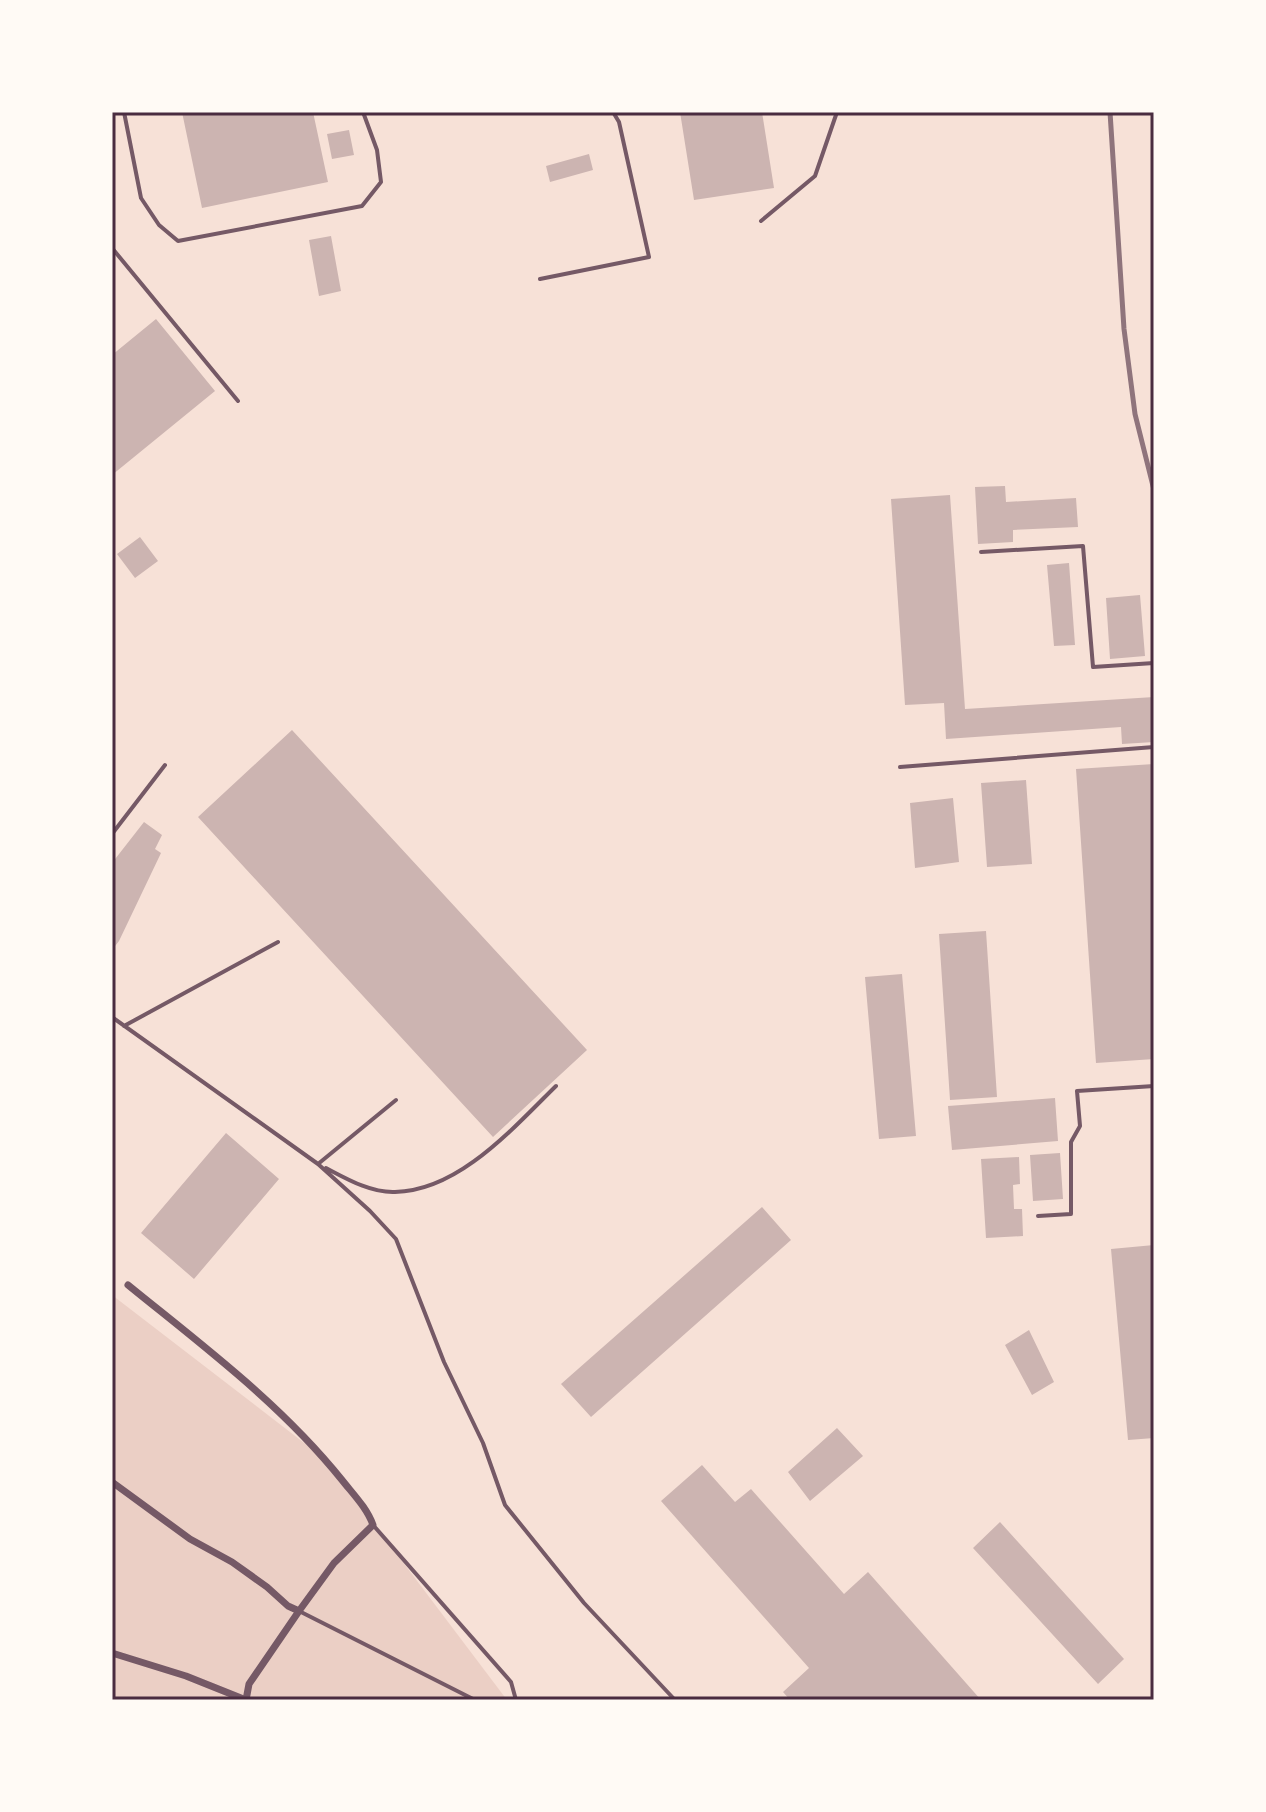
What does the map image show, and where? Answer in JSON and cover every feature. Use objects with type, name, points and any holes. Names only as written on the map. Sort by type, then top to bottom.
[{"type":"street","points":[[112,1653],[186,1676],[246,1700],[249,1684],[299,1611],[334,1563],[373,1525],[369,1514],[328,1463],[274,1404],[128,1285]]},
{"type":"street","points":[[112,1482],[190,1539],[232,1562],[288,1606],[299,1611]]},
{"type":"lane","points":[[124,112],[141,198],[159,225],[178,241],[362,206],[381,182],[377,150],[363,112]]},
{"type":"lane","points":[[540,279],[649,257],[619,122],[613,112]]},
{"type":"lane","points":[[761,221],[815,176],[837,112]]},
{"type":"lane","points":[[112,248],[238,401]]},
{"type":"lane","points":[[981,552],[1083,546],[1093,667],[1154,663]]},
{"type":"lane","points":[[900,767],[1154,747]]},
{"type":"lane","points":[[112,834],[165,765]]},
{"type":"lane","points":[[124,1026],[278,942]]},
{"type":"lane","points":[[112,1017],[318,1164],[356,1184],[395,1192],[435,1184],[485,1154],[556,1086]]},
{"type":"lane","points":[[1038,1216],[1071,1214],[1071,1142],[1080,1126],[1077,1091],[1154,1086]]},
{"type":"lane","points":[[318,1164],[396,1100]]},
{"type":"lane","points":[[318,1164],[396,1239],[444,1362],[483,1443],[505,1505],[584,1603],[675,1700]]},
{"type":"lane","points":[[373,1525],[511,1682],[516,1700]]},
{"type":"lane","points":[[299,1611],[475,1700]]},
{"type":"shaded area","points":[[112,1295],[325,1459],[507,1700],[112,1700]]},
{"type":"building","points":[[182,112],[313,112],[328,182],[202,208]]},
{"type":"building","points":[[680,112],[762,112],[774,188],[694,200]]},
{"type":"building","points":[[349,130],[354,155],[332,159],[327,134]]},
{"type":"building","points":[[589,154],[593,170],[550,182],[546,166]]},
{"type":"building","points":[[331,236],[341,291],[319,296],[309,240]]},
{"type":"building","points":[[156,319],[215,391],[112,475],[112,355]]},
{"type":"building","points":[[1005,486],[1006,502],[1076,498],[1078,527],[1013,530],[1013,542],[978,544],[975,487]]},
{"type":"building","points":[[950,495],[965,709],[1154,697],[1154,742],[1122,744],[1121,727],[946,739],[944,703],[905,705],[891,499]]},
{"type":"building","points":[[140,537],[158,561],[135,578],[117,554]]},
{"type":"building","points":[[1069,563],[1075,645],[1054,646],[1047,565]]},
{"type":"building","points":[[1140,595],[1145,656],[1110,659],[1106,598]]},
{"type":"building","points":[[292,730],[587,1050],[493,1137],[198,817]]},
{"type":"building","points":[[1154,764],[1154,1059],[1096,1063],[1076,769]]},
{"type":"building","points":[[1026,780],[1032,864],[987,867],[981,783]]},
{"type":"building","points":[[953,798],[959,862],[915,868],[910,803]]},
{"type":"building","points":[[144,822],[162,835],[155,849],[161,853],[112,950],[112,863]]},
{"type":"building","points":[[986,931],[997,1097],[950,1100],[939,934]]},
{"type":"building","points":[[902,974],[916,1136],[879,1139],[865,977]]},
{"type":"building","points":[[1055,1098],[1058,1141],[952,1150],[948,1106]]},
{"type":"building","points":[[226,1133],[279,1179],[194,1279],[141,1233]]},
{"type":"building","points":[[1060,1153],[1063,1199],[1033,1201],[1030,1155]]},
{"type":"building","points":[[1019,1157],[1020,1184],[1013,1185],[1014,1209],[1022,1209],[1023,1236],[986,1238],[981,1159]]},
{"type":"building","points":[[762,1207],[791,1240],[591,1417],[561,1384]]},
{"type":"building","points":[[1154,1245],[1154,1438],[1128,1440],[1111,1249]]},
{"type":"building","points":[[1029,1330],[1054,1382],[1032,1395],[1005,1345]]},
{"type":"building","points":[[837,1428],[863,1456],[810,1501],[788,1472]]},
{"type":"building","points":[[702,1465],[735,1502],[751,1489],[844,1594],[868,1572],[981,1700],[790,1700],[783,1692],[809,1668],[661,1501]]},
{"type":"building","points":[[1000,1522],[1124,1659],[1098,1684],[973,1548]]},
{"type":"railway","points":[[1110,112],[1124,329],[1135,414],[1154,490]]}]
